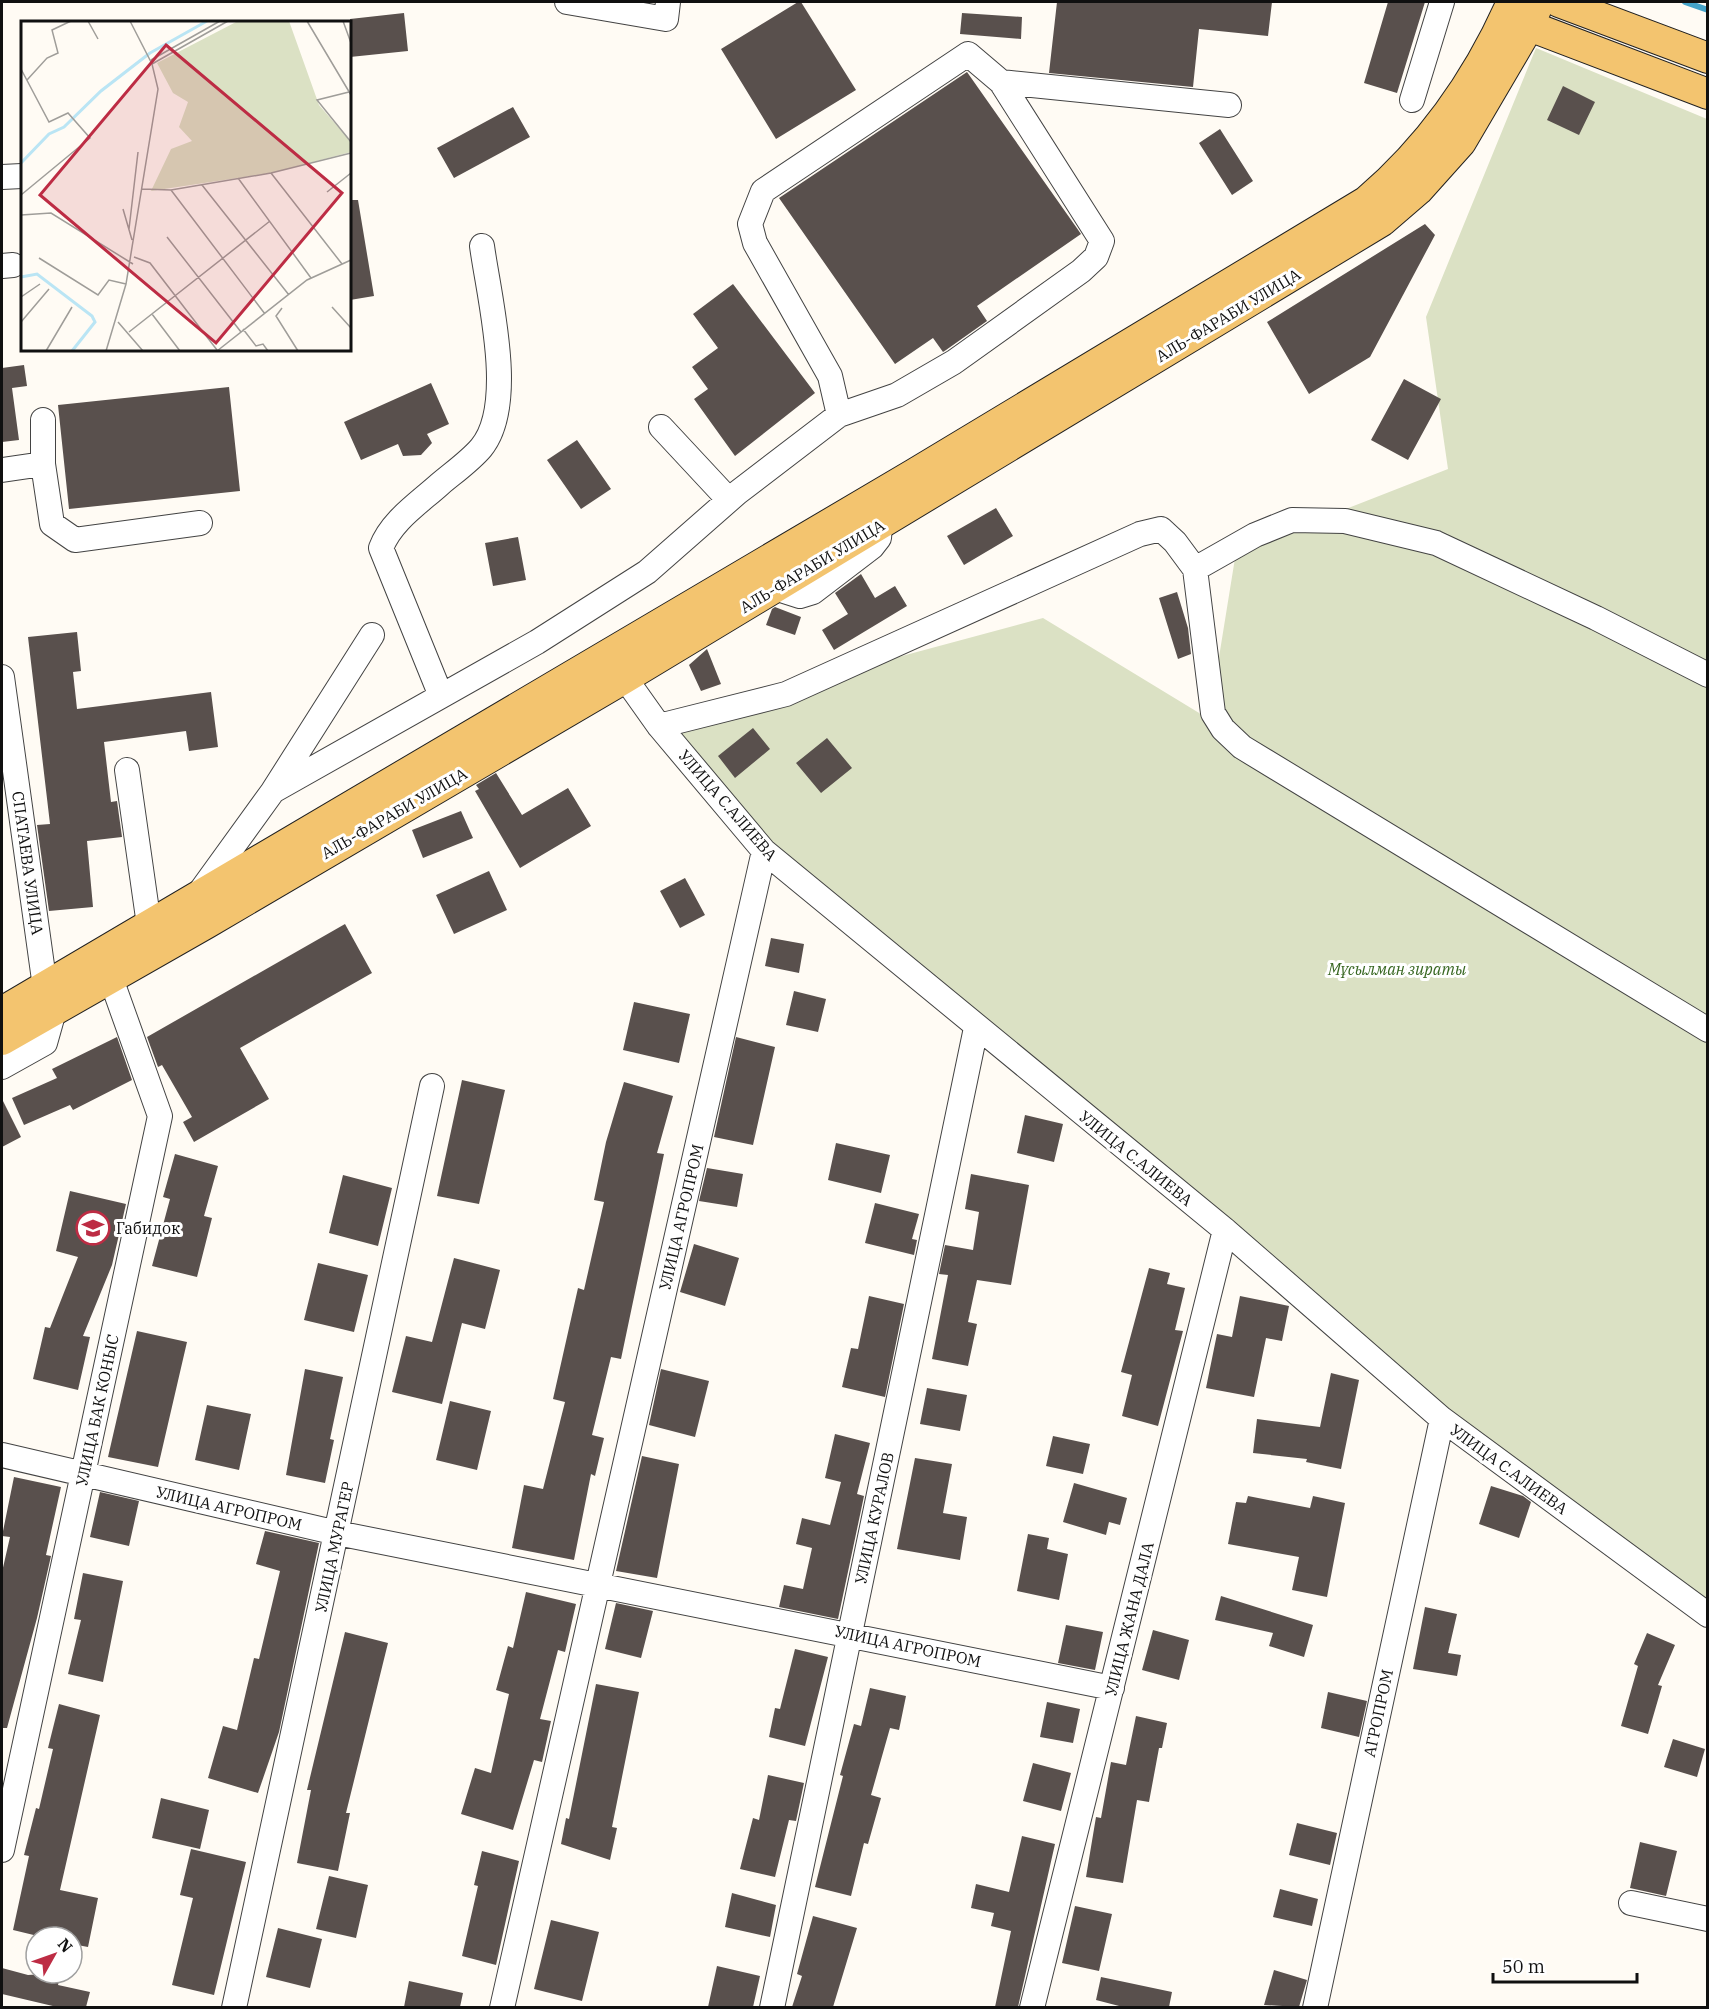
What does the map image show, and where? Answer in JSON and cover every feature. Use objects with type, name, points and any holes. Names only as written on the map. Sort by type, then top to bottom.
[{"type":"main road","points":[[1559,2],[1707,58]]},
{"type":"main road","points":[[1522,11],[1707,94]]},
{"type":"main road","name":"АЛЬ-ФАРАБИ УЛИЦА","points":[[2,1040],[50,999],[149,925],[616,667],[775,588],[1382,221],[1418,190],[1461,142],[1522,11]]},
{"type":"main road","name":"АЛЬ-ФАРАБИ УЛИЦА","points":[[2,1012],[50,999],[111,976],[207,923],[1367,201],[1400,173],[1441,127],[1522,11]]},
{"type":"street","points":[[567,2],[667,10]]},
{"type":"street","points":[[1412,100],[1442,2]]},
{"type":"street","points":[[273,791],[537,642],[647,572],[729,500],[839,415],[897,395],[954,362],[1081,271],[1096,257],[1102,241],[1001,82],[968,54],[764,191],[750,224],[755,243],[830,376],[839,415]]},
{"type":"street","points":[[1001,82],[1229,105]]},
{"type":"street","points":[[2,177],[21,176]]},
{"type":"street","points":[[441,696],[381,548],[385,537],[397,522],[482,447],[492,428],[501,376],[482,246]]},
{"type":"street","points":[[43,420],[43,464],[52,524],[75,540],[200,523]]},
{"type":"street","points":[[661,427],[729,500]]},
{"type":"street","points":[[2,470],[43,464]]},
{"type":"street","points":[[1195,569],[1255,535],[1292,520],[1345,521],[1436,543],[1596,618],[1707,675]]},
{"type":"street","points":[[659,726],[786,694],[1140,534],[1161,529],[1175,542],[1195,569],[1213,713],[1229,735],[1242,747],[1707,1030]]},
{"type":"street","points":[[196,898],[273,791],[372,635]]},
{"type":"street","name":"УЛИЦА С.АЛИЕВА","points":[[616,667],[659,726],[764,851],[976,1028],[1225,1230],[1442,1419],[1707,1615]]},
{"type":"street","name":"СПАТАЕВА УЛИЦА","points":[[2,677],[50,999]]},
{"type":"street","points":[[127,770],[149,925]]},
{"type":"street","name":"УЛИЦА АГРОПРОМ","points":[[502,2007],[764,851]]},
{"type":"street","name":"УЛИЦА БАК КОНЫС","points":[[2,1850],[160,1116],[111,976]]},
{"type":"street","points":[[2,1067],[45,1043],[50,999]]},
{"type":"street","name":"УЛИЦА КУРАЛОВ","points":[[772,2007],[976,1028]]},
{"type":"street","name":"УЛИЦА МУРАГЕР","points":[[234,2007],[432,1086]]},
{"type":"street","name":"УЛИЦА ЖАНА ДАЛА","points":[[1032,2007],[1225,1230]]},
{"type":"street","name":"АГРОПРОМ","points":[[1315,2007],[1442,1419]]},
{"type":"street","name":"УЛИЦА АГРОПРОМ","points":[[2,1455],[337,1533],[598,1583],[1112,1688]]},
{"type":"street","points":[[1631,1903],[1707,1919]]},
{"type":"green space","name":"Мұсылман зираты","points":[[1536,48],[1707,119],[1707,1615],[1442,1419],[764,851],[650,724],[1043,618],[1209,719],[1236,552],[1448,469],[1426,317]]},
{"type":"building","points":[[801,2],[856,90],[776,139],[721,49]]},
{"type":"building","points":[[1057,2],[1272,2],[1268,36],[1199,29],[1193,87],[1049,73]]},
{"type":"building","points":[[1388,2],[1425,2],[1397,93],[1364,83]]},
{"type":"building","points":[[404,13],[408,51],[351,57],[350,19]]},
{"type":"building","points":[[962,13],[1022,17],[1021,39],[960,34]]},
{"type":"building","points":[[967,72],[1081,234],[977,306],[987,321],[946,350],[943,352],[933,338],[895,364],[779,198]]},
{"type":"building","points":[[1563,86],[1595,102],[1579,135],[1547,120]]},
{"type":"building","points":[[513,107],[530,137],[454,178],[437,148]]},
{"type":"building","points":[[1220,129],[1253,181],[1232,195],[1199,143]]},
{"type":"building","points":[[351,200],[358,200],[374,296],[351,300]]},
{"type":"building","points":[[1425,224],[1435,235],[1370,357],[1309,394],[1267,322]]},
{"type":"building","points":[[733,284],[815,393],[735,456],[694,399],[708,389],[692,367],[718,348],[693,314]]},
{"type":"building","points":[[24,365],[27,386],[12,388],[19,440],[2,442],[2,368]]},
{"type":"building","points":[[1404,379],[1441,399],[1408,460],[1371,440]]},
{"type":"building","points":[[431,383],[449,424],[427,434],[432,443],[421,455],[403,456],[398,444],[361,460],[344,422]]},
{"type":"building","points":[[229,387],[240,491],[69,509],[58,405]]},
{"type":"building","points":[[577,440],[611,489],[581,509],[547,460]]},
{"type":"building","points":[[996,508],[1013,536],[964,565],[947,536]]},
{"type":"building","points":[[518,537],[526,580],[493,586],[485,543]]},
{"type":"building","points":[[861,574],[875,598],[895,586],[907,606],[834,650],[822,630],[848,614],[835,593]]},
{"type":"building","points":[[1177,592],[1188,628],[1191,654],[1178,659],[1159,598]]},
{"type":"building","points":[[775,607],[801,617],[795,635],[766,625]]},
{"type":"building","points":[[77,632],[81,671],[73,672],[77,709],[211,692],[218,747],[189,751],[186,731],[104,742],[111,802],[117,801],[122,837],[87,841],[93,907],[49,911],[37,825],[50,824],[28,637]]},
{"type":"building","points":[[707,649],[721,684],[701,691],[689,665]]},
{"type":"building","points":[[753,728],[770,749],[735,778],[718,756]]},
{"type":"building","points":[[827,738],[852,768],[821,793],[796,763]]},
{"type":"building","points":[[496,773],[522,815],[568,788],[591,826],[520,868],[475,791],[479,789],[476,785]]},
{"type":"building","points":[[461,811],[473,838],[423,858],[412,830]]},
{"type":"building","points":[[489,871],[507,910],[454,934],[436,895]]},
{"type":"building","points":[[685,878],[705,915],[680,928],[660,891]]},
{"type":"building","points":[[345,924],[372,973],[240,1048],[269,1099],[194,1142],[183,1122],[192,1117],[162,1065],[158,1067],[147,1037]]},
{"type":"building","points":[[771,938],[804,944],[799,973],[765,966]]},
{"type":"building","points":[[794,991],[826,999],[818,1032],[786,1025]]},
{"type":"building","points":[[634,1002],[690,1014],[679,1063],[623,1050]]},
{"type":"building","points":[[117,1037],[132,1080],[73,1110],[70,1105],[24,1125],[12,1098],[57,1078],[52,1069]]},
{"type":"building","points":[[736,1037],[775,1047],[753,1145],[714,1137]]},
{"type":"building","points":[[462,1080],[505,1090],[479,1204],[437,1196]]},
{"type":"building","points":[[624,1082],[673,1096],[657,1153],[664,1154],[621,1359],[611,1357],[592,1435],[604,1438],[595,1476],[591,1474],[574,1560],[512,1548],[524,1485],[543,1489],[565,1402],[553,1399],[578,1288],[584,1290],[604,1202],[594,1200],[606,1142]]},
{"type":"building","points":[[2,1099],[21,1137],[2,1147]]},
{"type":"building","points":[[1025,1115],[1063,1124],[1054,1162],[1017,1153]]},
{"type":"building","points":[[836,1143],[890,1155],[881,1193],[828,1180]]},
{"type":"building","points":[[175,1154],[218,1166],[204,1216],[212,1218],[197,1277],[152,1266],[170,1199],[163,1197]]},
{"type":"building","points":[[707,1168],[743,1174],[737,1207],[699,1201]]},
{"type":"building","points":[[971,1174],[1029,1185],[1011,1285],[977,1280],[968,1322],[977,1324],[968,1366],[932,1359],[948,1275],[939,1274],[945,1245],[973,1250],[979,1212],[965,1209]]},
{"type":"building","points":[[343,1175],[392,1188],[378,1246],[329,1233]]},
{"type":"building","points":[[70,1191],[126,1204],[112,1265],[83,1336],[90,1337],[78,1390],[33,1379],[45,1327],[50,1328],[78,1257],[56,1251]]},
{"type":"building","points":[[875,1203],[919,1214],[912,1239],[917,1240],[914,1255],[865,1243]]},
{"type":"building","points":[[694,1244],[739,1258],[725,1306],[680,1292]]},
{"type":"building","points":[[454,1258],[500,1270],[485,1329],[462,1323],[442,1404],[392,1392],[406,1336],[432,1342]]},
{"type":"building","points":[[318,1263],[368,1275],[354,1332],[304,1320]]},
{"type":"building","points":[[1149,1268],[1170,1273],[1167,1284],[1185,1288],[1175,1330],[1183,1331],[1158,1426],[1122,1416],[1132,1375],[1121,1372]]},
{"type":"building","points":[[869,1296],[904,1304],[885,1397],[842,1387],[851,1348],[858,1349]]},
{"type":"building","points":[[1240,1296],[1289,1306],[1282,1341],[1266,1338],[1254,1397],[1206,1388],[1217,1334],[1232,1337]]},
{"type":"building","points":[[137,1331],[187,1342],[158,1467],[108,1457]]},
{"type":"building","points":[[305,1369],[343,1377],[330,1439],[334,1440],[325,1483],[286,1475]]},
{"type":"building","points":[[661,1369],[709,1381],[695,1437],[649,1425]]},
{"type":"building","points":[[1331,1373],[1359,1380],[1341,1469],[1306,1462],[1307,1459],[1253,1453],[1257,1419],[1320,1427]]},
{"type":"building","points":[[927,1388],[967,1395],[960,1431],[920,1424]]},
{"type":"building","points":[[450,1401],[491,1411],[477,1470],[436,1460]]},
{"type":"building","points":[[207,1405],[251,1414],[239,1470],[195,1460]]},
{"type":"building","points":[[835,1434],[870,1443],[857,1494],[864,1496],[838,1619],[779,1607],[784,1585],[803,1589],[812,1548],[796,1544],[802,1518],[830,1525],[841,1482],[825,1478]]},
{"type":"building","points":[[1053,1436],[1090,1444],[1083,1474],[1046,1466]]},
{"type":"building","points":[[642,1456],[679,1464],[657,1578],[616,1571]]},
{"type":"building","points":[[915,1458],[952,1464],[943,1513],[967,1517],[960,1560],[897,1549]]},
{"type":"building","points":[[14,1477],[61,1487],[46,1555],[51,1556],[37,1618],[7,1728],[2,1728],[2,1572],[10,1537],[2,1536]]},
{"type":"building","points":[[1074,1483],[1127,1498],[1120,1525],[1109,1522],[1106,1535],[1063,1522]]},
{"type":"building","points":[[1491,1486],[1523,1496],[1531,1502],[1519,1538],[1479,1524]]},
{"type":"building","points":[[100,1492],[139,1501],[129,1546],[90,1537]]},
{"type":"building","points":[[1248,1496],[1310,1508],[1313,1496],[1345,1503],[1327,1597],[1292,1590],[1299,1557],[1228,1544],[1236,1502],[1246,1503]]},
{"type":"building","points":[[265,1531],[319,1543],[279,1732],[258,1793],[208,1778],[223,1726],[237,1730],[254,1658],[259,1659],[280,1571],[256,1564]]},
{"type":"building","points":[[1028,1534],[1049,1538],[1047,1549],[1068,1554],[1059,1600],[1017,1591]]},
{"type":"building","points":[[83,1573],[123,1581],[103,1682],[68,1674],[81,1620],[74,1619]]},
{"type":"building","points":[[526,1592],[576,1604],[565,1652],[558,1650],[540,1719],[551,1721],[542,1762],[534,1760],[513,1830],[461,1814],[475,1768],[491,1773],[509,1694],[496,1690],[508,1646],[513,1648]]},
{"type":"building","points":[[1221,1596],[1313,1625],[1304,1657],[1269,1646],[1273,1633],[1215,1620]]},
{"type":"building","points":[[616,1603],[653,1611],[641,1658],[605,1649]]},
{"type":"building","points":[[1425,1607],[1457,1614],[1448,1653],[1461,1655],[1457,1676],[1413,1669]]},
{"type":"building","points":[[1066,1625],[1103,1632],[1095,1670],[1058,1663]]},
{"type":"building","points":[[1153,1630],[1189,1640],[1179,1680],[1142,1670]]},
{"type":"building","points":[[345,1632],[388,1643],[346,1813],[350,1813],[338,1871],[297,1863],[311,1790],[307,1790]]},
{"type":"building","points":[[1647,1633],[1675,1645],[1658,1685],[1662,1686],[1648,1734],[1621,1726],[1638,1666],[1634,1664]]},
{"type":"building","points":[[795,1649],[828,1657],[805,1746],[769,1737],[775,1708],[780,1709]]},
{"type":"building","points":[[596,1684],[639,1692],[612,1827],[617,1828],[610,1860],[561,1844],[566,1818],[569,1819]]},
{"type":"building","points":[[870,1688],[906,1696],[899,1730],[890,1728],[871,1795],[881,1798],[868,1844],[864,1843],[851,1896],[815,1887],[854,1724],[861,1726]]},
{"type":"building","points":[[1328,1692],[1367,1701],[1359,1737],[1321,1728]]},
{"type":"building","points":[[1047,1702],[1080,1709],[1073,1743],[1040,1737]]},
{"type":"building","points":[[59,1704],[100,1715],[60,1890],[98,1898],[88,1947],[84,1946],[84,1925],[24,1925],[24,1933],[13,1930],[29,1856],[24,1855],[36,1808],[39,1809],[53,1749],[48,1748]]},
{"type":"building","points":[[1136,1716],[1167,1723],[1162,1748],[1159,1748],[1149,1802],[1137,1800],[1123,1883],[1086,1877],[1096,1817],[1101,1818],[1111,1762],[1126,1765]]},
{"type":"building","points":[[1673,1739],[1705,1749],[1697,1777],[1664,1767]]},
{"type":"building","points":[[1033,1763],[1071,1773],[1061,1811],[1023,1801]]},
{"type":"building","points":[[768,1775],[804,1783],[796,1821],[789,1820],[775,1877],[740,1869],[753,1818],[759,1820]]},
{"type":"building","points":[[161,1798],[209,1810],[200,1849],[152,1838]]},
{"type":"building","points":[[1297,1823],[1337,1833],[1330,1865],[1289,1855]]},
{"type":"building","points":[[1022,1836],[1055,1844],[1018,2007],[995,2007],[1011,1931],[991,1926],[994,1913],[971,1908],[976,1884],[1009,1892]]},
{"type":"building","points":[[1640,1842],[1677,1851],[1666,1896],[1630,1888]]},
{"type":"building","points":[[191,1849],[246,1862],[214,1995],[172,1985],[193,1898],[180,1895]]},
{"type":"building","points":[[482,1851],[519,1861],[496,1965],[462,1956],[478,1886],[474,1885]]},
{"type":"building","points":[[329,1876],[368,1885],[356,1938],[316,1929]]},
{"type":"building","points":[[1280,1889],[1318,1899],[1312,1926],[1273,1917]]},
{"type":"building","points":[[732,1893],[776,1905],[770,1937],[725,1927]]},
{"type":"building","points":[[1075,1906],[1112,1914],[1099,1971],[1062,1963]]},
{"type":"building","points":[[813,1916],[857,1928],[833,2007],[792,2007],[802,1976],[797,1974]]},
{"type":"building","points":[[551,1920],[599,1932],[582,2001],[534,1989]]},
{"type":"building","points":[[278,1928],[322,1939],[310,1988],[266,1977]]},
{"type":"building","points":[[717,1966],[760,1976],[753,2007],[708,2007]]},
{"type":"building","points":[[2,1968],[24,1974],[24,1985],[58,1985],[90,1992],[86,2007],[57,2007],[2,1994]]},
{"type":"building","points":[[1274,1970],[1307,1980],[1299,2007],[1264,2005]]},
{"type":"building","points":[[1101,1977],[1172,1992],[1169,2007],[1123,2007],[1096,2000]]},
{"type":"building","points":[[409,1981],[463,1993],[460,2007],[404,2007]]},
{"type":"waterway","points":[[1685,2],[1708,10]]},
{"type":"place","name":"Габидок","points":[[93,1228]]}]
